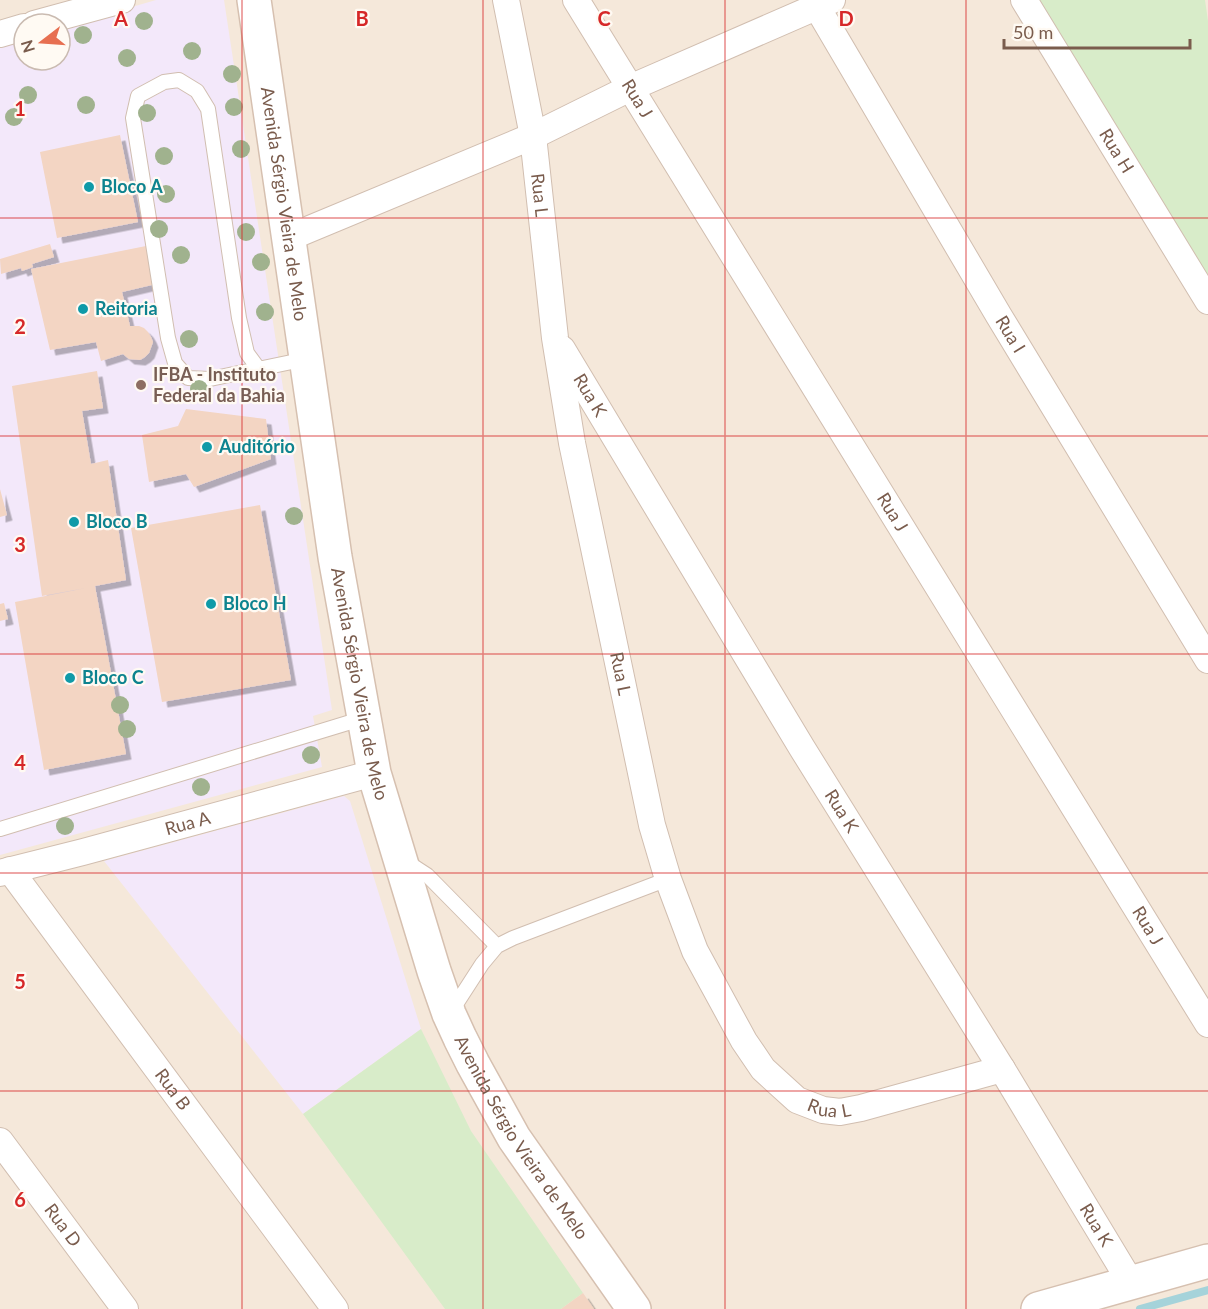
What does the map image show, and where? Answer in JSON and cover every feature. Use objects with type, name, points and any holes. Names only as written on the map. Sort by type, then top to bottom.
[{"type":"street","points":[[64,12],[79,6],[122,0]]},
{"type":"street","name":"Avenida Sérgio Vieira de Melo","points":[[254,0],[335,557],[374,773],[449,1014],[473,1064],[514,1138],[634,1309]]},
{"type":"street","name":"Rua L","points":[[506,0],[533,136],[555,339],[572,443],[652,825],[668,879],[695,951],[744,1041],[763,1069],[797,1100],[823,1110],[840,1112],[861,1108],[1002,1069]]},
{"type":"street","name":"Rua J","points":[[576,0],[1208,1024]]},
{"type":"street","name":"Rua H","points":[[1024,0],[1208,301]]},
{"type":"street","points":[[288,238],[533,136],[630,88],[824,3]]},
{"type":"street","name":"Rua I","points":[[824,3],[999,316],[1208,660]]},
{"type":"street","name":"Rua K","points":[[555,339],[802,748],[1002,1069],[1131,1283]]},
{"type":"street","name":"Rua A","points":[[5,871],[374,773]]},
{"type":"street","name":"Rua B","points":[[5,871],[335,1309]]},
{"type":"street","name":"Rua D","points":[[0,1141],[125,1309]]},
{"type":"street","points":[[1038,1309],[1208,1260]]},
{"type":"lane","points":[[258,369],[247,353],[239,318],[208,109],[197,91],[178,80],[164,82],[138,96],[133,118],[174,363],[188,378],[210,379],[258,369],[306,359]]},
{"type":"lane","points":[[0,829],[364,718]]},
{"type":"lane","points":[[400,857],[427,875],[497,946]]},
{"type":"lane","points":[[449,1014],[482,964],[497,946],[668,879]]},
{"type":"shaded area","points":[[0,0],[1208,0],[1208,1309],[0,1309]]},
{"type":"shaded area","name":"IFBA - Instituto Federal da Bahia","points":[[156,0],[224,0],[332,710],[313,716],[322,767],[0,855],[0,46],[12,42],[12,72],[72,72],[72,24]]},
{"type":"shaded area","points":[[344,796],[350,801],[421,1029],[303,1114],[104,861]]},
{"type":"green space","points":[[1033,0],[1205,0],[1208,21],[1208,285]]},
{"type":"green space","points":[[421,1029],[471,1131],[583,1293],[561,1309],[445,1309],[303,1114]]},
{"type":"building","name":"Bloco A","points":[[120,135],[138,222],[57,238],[40,152]]},
{"type":"building","points":[[50,244],[54,257],[32,264],[33,267],[22,271],[21,268],[1,274],[0,259]]},
{"type":"building","name":"Reitoria","points":[[146,246],[156,284],[122,292],[130,326],[144,328],[151,337],[153,342],[149,353],[140,360],[129,359],[123,354],[101,361],[96,342],[50,350],[31,269]]},
{"type":"building","points":[[97,371],[103,408],[82,411],[91,464],[108,460],[126,580],[95,586],[126,754],[44,770],[15,602],[86,588],[42,596],[12,386]]},
{"type":"building","name":"Auditório","points":[[186,409],[266,419],[271,459],[194,487],[186,474],[149,482],[142,435],[178,426]]},
{"type":"building","points":[[0,489],[7,515],[0,517]]},
{"type":"building","name":"Bloco H","points":[[260,505],[291,680],[162,702],[131,528]]},
{"type":"building","points":[[4,603],[8,619],[0,621],[0,604]]},
{"type":"building","points":[[583,1293],[594,1309],[561,1309]]},
{"type":"waterway","points":[[1140,1309],[1208,1290]]},
{"type":"place","name":"Bloco A","points":[[89,187]]},
{"type":"place","name":"Reitoria","points":[[83,309]]},
{"type":"place","name":"IFBA - Instituto Federal da Bahia","points":[[141,385]]},
{"type":"place","name":"Auditório","points":[[207,447]]},
{"type":"place","name":"Bloco B","points":[[74,522]]},
{"type":"place","name":"Bloco H","points":[[211,604]]},
{"type":"place","name":"Bloco C","points":[[70,678]]}]
